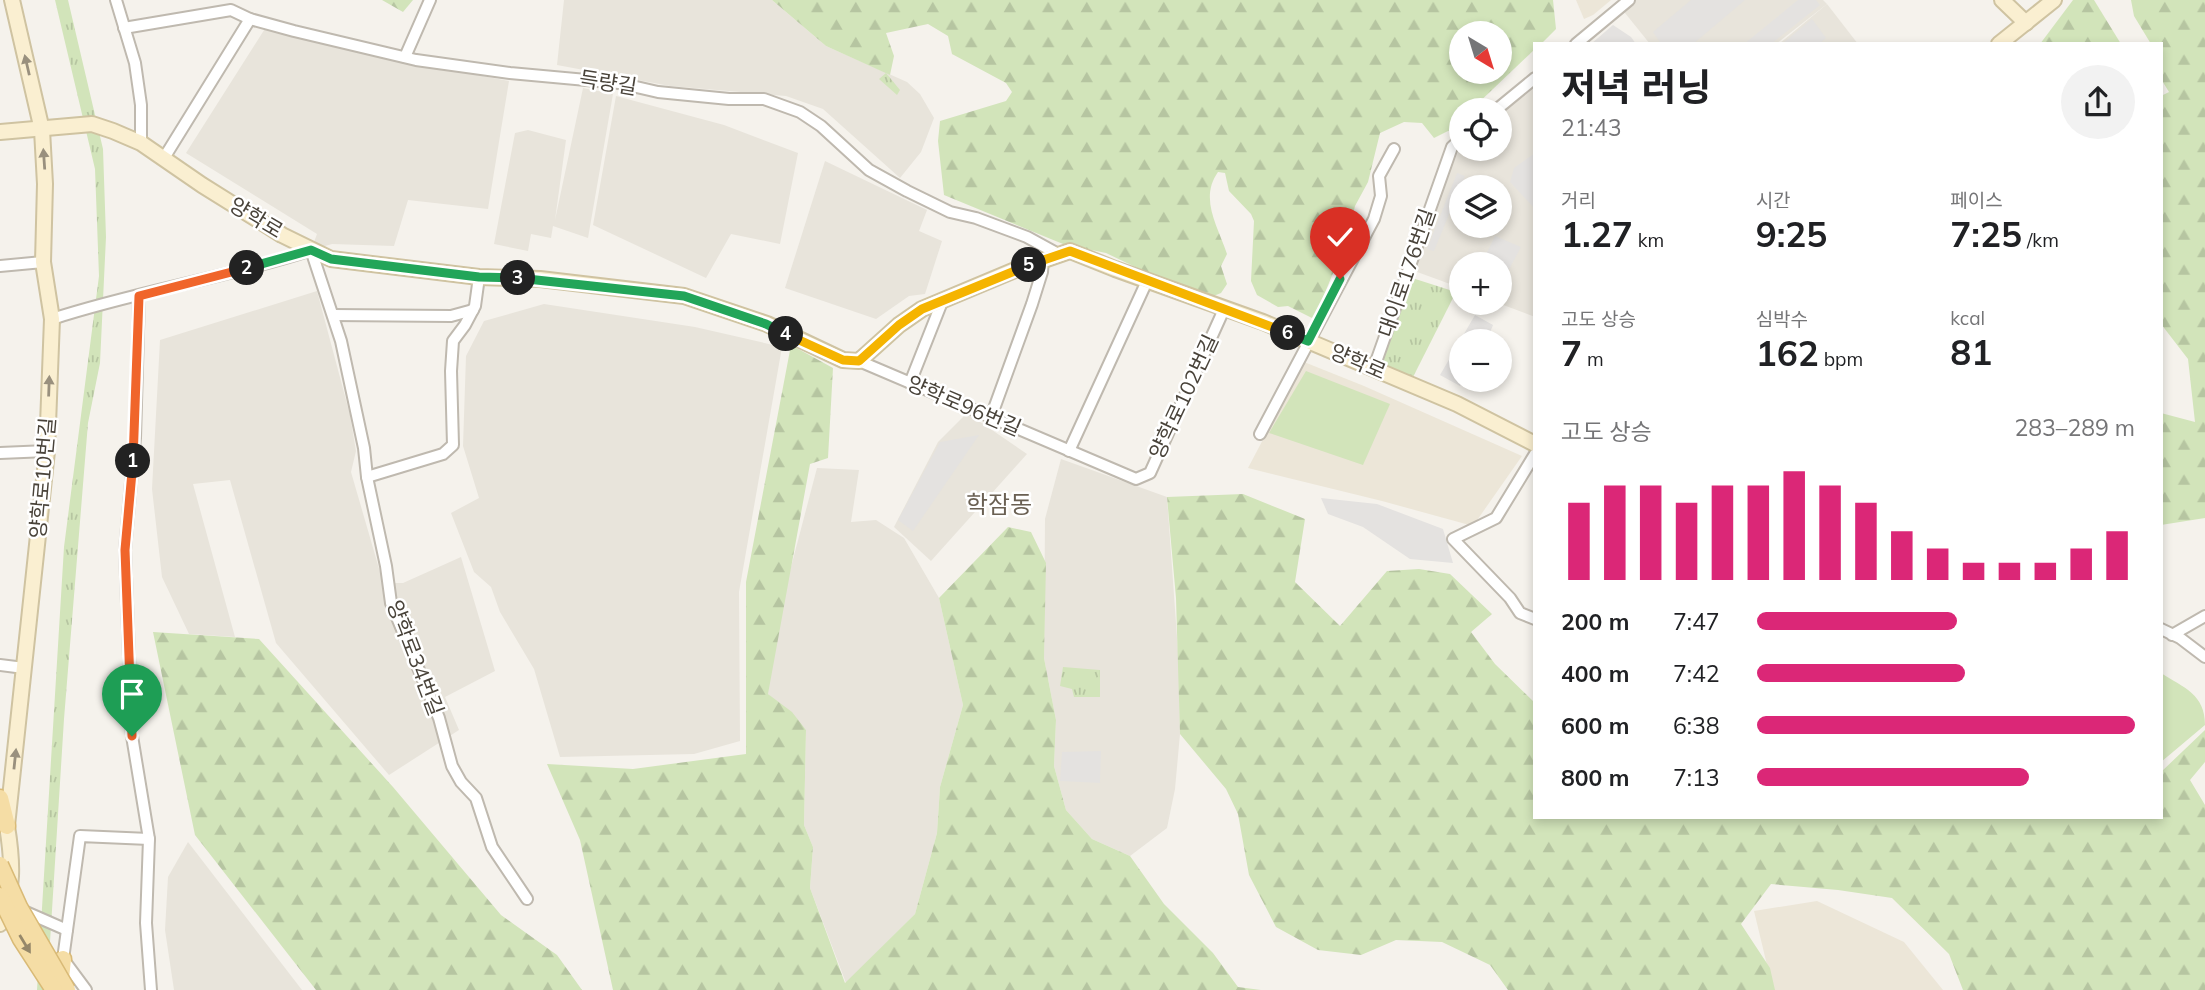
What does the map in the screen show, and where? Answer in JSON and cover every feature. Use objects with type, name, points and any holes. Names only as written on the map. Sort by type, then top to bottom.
[{"type":"main road","points":[[0,798],[9,834]]},
{"type":"main road","points":[[0,865],[19,907],[68,990]]},
{"type":"main road","points":[[3,903],[21,939],[54,990]]},
{"type":"main road","points":[[60,990],[63,959]]},
{"type":"street","name":"양학로10번길","points":[[0,925],[13,860],[9,834],[47,451],[52,319],[43,262],[45,184],[42,130],[12,0]]},
{"type":"street","points":[[116,0],[135,63],[141,105],[141,143]]},
{"type":"street","points":[[217,0],[224,11]]},
{"type":"street","points":[[405,57],[430,0]]},
{"type":"street","points":[[1578,42],[1629,0]]},
{"type":"street","points":[[2002,0],[2025,23]]},
{"type":"street","points":[[2001,42],[2054,0]]},
{"type":"street","name":"득량길","points":[[124,28],[231,10],[250,19],[405,57],[510,73],[619,83],[658,92],[729,99],[764,99],[787,105],[821,126],[869,170],[907,191],[950,212],[976,218],[1027,237],[1058,254]]},
{"type":"street","points":[[164,158],[250,19]]},
{"type":"street","points":[[1511,98],[1533,80]]},
{"type":"street","name":"양학로","points":[[0,132],[92,124],[141,143],[271,228],[331,259],[479,277],[540,279],[684,296],[766,324],[843,360],[859,361],[899,325],[922,309],[1043,259],[1070,251],[1225,307],[1308,341],[1457,404],[1533,443]]},
{"type":"street","points":[[1260,434],[1374,219],[1381,197],[1379,176],[1394,149]]},
{"type":"street","name":"대이로176번길","points":[[1371,369],[1377,359],[1449,155]]},
{"type":"street","points":[[52,319],[99,304],[281,260],[311,250]]},
{"type":"street","name":"양학로34번길","points":[[311,250],[333,315],[364,448],[391,603],[439,718],[452,766],[461,782],[476,798],[492,847],[527,899]]},
{"type":"street","points":[[991,417],[1032,304],[1042,272],[1043,259]]},
{"type":"street","points":[[0,266],[43,262]]},
{"type":"street","points":[[367,477],[443,454],[453,445],[453,341],[466,326],[473,310],[479,277]]},
{"type":"street","points":[[1069,451],[1147,281]]},
{"type":"street","points":[[139,296],[135,438],[125,550],[132,736],[149,839],[146,923],[149,987]]},
{"type":"street","points":[[910,383],[942,302]]},
{"type":"street","name":"양학로102번길","points":[[1136,479],[1150,473],[1225,307]]},
{"type":"street","points":[[333,315],[451,316],[473,310]]},
{"type":"street","name":"양학로96번길","points":[[859,361],[1136,479]]},
{"type":"street","points":[[0,453],[47,451]]},
{"type":"street","points":[[1533,457],[1496,518],[1453,539],[1510,598],[1520,613],[1533,618]]},
{"type":"street","points":[[2172,635],[2205,616]]},
{"type":"street","points":[[2163,630],[2205,657]]},
{"type":"street","points":[[0,665],[24,668]]},
{"type":"street","points":[[0,854],[9,834]]},
{"type":"street","points":[[86,990],[63,959],[80,836],[149,839]]},
{"type":"street","points":[[3,903],[67,930]]},
{"type":"shaded area","points":[[564,0],[772,0],[826,46],[907,82],[920,94],[934,118],[921,152],[900,178],[823,109],[786,96],[670,86],[557,65]]},
{"type":"shaded area","points":[[1576,0],[1611,0],[1584,19]]},
{"type":"shaded area","points":[[1631,0],[1823,0],[1827,4],[1779,42],[1648,42],[1621,8]]},
{"type":"shaded area","points":[[1691,0],[1745,0],[1695,42],[1660,42],[1653,32]]},
{"type":"shaded area","points":[[1798,0],[1816,0],[1820,5],[1774,42],[1746,42]]},
{"type":"shaded area","points":[[1827,4],[1856,42],[1781,42]]},
{"type":"shaded area","points":[[1812,19],[1826,38],[1821,42],[1784,42]]},
{"type":"shaded area","points":[[1613,25],[1635,42],[1593,42]]},
{"type":"shaded area","points":[[266,27],[413,63],[509,81],[488,209],[408,200],[394,246],[332,244],[311,250],[317,234],[186,153]]},
{"type":"shaded area","points":[[583,88],[613,94],[588,238],[553,226],[551,238],[531,234],[528,251],[494,244],[515,133],[528,130],[566,140],[555,220]]},
{"type":"shaded area","points":[[1533,89],[1533,316],[1512,308],[1512,252],[1449,252],[1449,284],[1409,269],[1454,161],[1512,161],[1512,105]]},
{"type":"shaded area","points":[[616,96],[724,125],[798,153],[780,244],[731,234],[706,278],[593,225]]},
{"type":"shaded area","points":[[1533,154],[1533,207],[1512,184],[1514,168]]},
{"type":"shaded area","points":[[825,161],[927,210],[919,231],[942,241],[925,294],[909,296],[876,319],[785,288]]},
{"type":"shaded area","points":[[1449,193],[1449,215],[1434,251],[1427,249]]},
{"type":"shaded area","points":[[1494,238],[1521,247],[1512,264],[1512,252],[1487,252]]},
{"type":"shaded area","points":[[317,291],[350,415],[356,451],[351,472],[380,572],[388,583],[403,583],[461,557],[495,671],[445,697],[459,730],[389,775],[276,643],[230,480],[193,484],[235,637],[189,634],[162,577],[152,489],[160,340]]},
{"type":"shaded area","points":[[544,304],[695,327],[782,347],[739,592],[740,741],[694,754],[560,757],[534,669],[500,612],[491,587],[474,572],[451,513],[479,498],[463,446],[466,356],[484,321]]},
{"type":"shaded area","points":[[1475,315],[1493,325],[1491,329],[1467,329]]},
{"type":"shaded area","points":[[1449,360],[1449,380],[1440,375]]},
{"type":"shaded area","points":[[1304,362],[1522,456],[1473,526],[1248,468]]},
{"type":"shaded area","points":[[967,413],[1027,454],[931,561],[894,527],[938,442]]},
{"type":"shaded area","points":[[979,435],[913,531],[898,520],[940,442]]},
{"type":"shaded area","points":[[1061,459],[1167,497],[1179,665],[1180,734],[1175,789],[1167,828],[1130,856],[1092,839],[1066,810],[1054,766],[1056,720],[1044,658],[1045,519]]},
{"type":"shaded area","points":[[817,468],[859,470],[851,522],[876,520],[904,538],[939,598],[963,705],[940,787],[937,833],[915,914],[846,983],[810,888],[813,847],[804,825],[806,730],[768,694],[770,647]]},
{"type":"shaded area","points":[[1321,498],[1377,504],[1443,529],[1453,563],[1410,559],[1363,527],[1328,514]]},
{"type":"shaded area","points":[[1101,751],[1100,783],[1060,781],[1062,752]]},
{"type":"shaded area","points":[[188,842],[302,990],[174,990],[165,930],[168,877]]},
{"type":"shaded area","points":[[1817,901],[1904,942],[1943,990],[1773,990],[1754,911]]},
{"type":"green space","points":[[55,0],[68,0],[103,149],[106,237],[100,363],[88,423],[64,719],[47,990],[37,990],[64,547],[99,276],[95,169]]},
{"type":"green space","points":[[382,0],[413,0],[403,12]]},
{"type":"green space","points":[[772,0],[1553,0],[1556,29],[1543,42],[1533,42],[1533,51],[1512,71],[1512,21],[1449,21],[1449,84],[1498,84],[1484,98],[1449,98],[1449,130],[1434,138],[1422,123],[1404,122],[1380,133],[1368,182],[1355,206],[1346,242],[1314,319],[1288,306],[1278,307],[1257,295],[1251,281],[1254,221],[1251,214],[1229,191],[1225,173],[1218,172],[1210,192],[1210,202],[1227,254],[1221,266],[1227,284],[1221,293],[1211,297],[1154,276],[1106,253],[1063,244],[944,195],[938,141],[940,121],[1006,101],[1012,92],[1006,83],[952,54],[948,36],[928,24],[886,33],[894,56],[890,75],[826,46]]},
{"type":"green space","points":[[2073,0],[2094,0],[2120,42],[2042,42]]},
{"type":"green space","points":[[2131,0],[2205,0],[2205,518],[2163,525],[2163,414],[2195,422],[2188,359],[2163,327],[2163,95],[2169,92],[2163,82],[2163,42],[2150,42],[2134,16]]},
{"type":"green space","points":[[886,73],[900,90],[897,95],[879,79]]},
{"type":"green space","points":[[1409,277],[1449,290],[1449,306],[1410,383],[1371,369]]},
{"type":"green space","points":[[791,345],[833,368],[828,458],[810,464],[768,694],[792,712],[806,730],[804,825],[813,847],[810,888],[845,983],[915,914],[937,833],[940,787],[963,705],[939,598],[1008,527],[1031,532],[1046,563],[1044,658],[1056,720],[1054,766],[1066,810],[1092,839],[1130,856],[1164,904],[1213,953],[1238,987],[1261,990],[613,990],[580,840],[547,764],[633,769],[746,754],[746,582]]},
{"type":"green space","points":[[1306,371],[1390,404],[1363,465],[1269,433]]},
{"type":"green space","points":[[1243,494],[1305,519],[1295,582],[1340,626],[1387,571],[1419,569],[1450,574],[1492,614],[1471,632],[1495,664],[1533,701],[1533,819],[2163,819],[2163,770],[2205,730],[2205,762],[2190,780],[2205,805],[2205,990],[1963,990],[1949,954],[1892,898],[1771,884],[1741,924],[1770,968],[1775,990],[1508,990],[1490,965],[1442,942],[1396,940],[1361,955],[1318,950],[1276,927],[1249,875],[1238,814],[1226,789],[1180,734],[1176,598],[1167,497]]},
{"type":"green space","points":[[153,632],[259,639],[393,787],[501,915],[557,955],[582,990],[316,990],[195,835]]},
{"type":"green space","points":[[1063,667],[1100,670],[1100,697],[1074,697],[1072,689],[1060,686]]},
{"type":"green space","points":[[2163,674],[2197,699],[2204,714],[2205,725],[2163,760]]},
{"type":"district","name":"학잠동","points":[[999,505]]},
{"type":"route","points":[[132,736],[125,550],[135,438],[139,296],[311,250],[331,259],[479,277],[540,279],[684,296],[766,324],[843,360],[859,361],[878,342],[922,309],[1015,270],[1070,251],[1225,307],[1308,341],[1340,279]]}]
